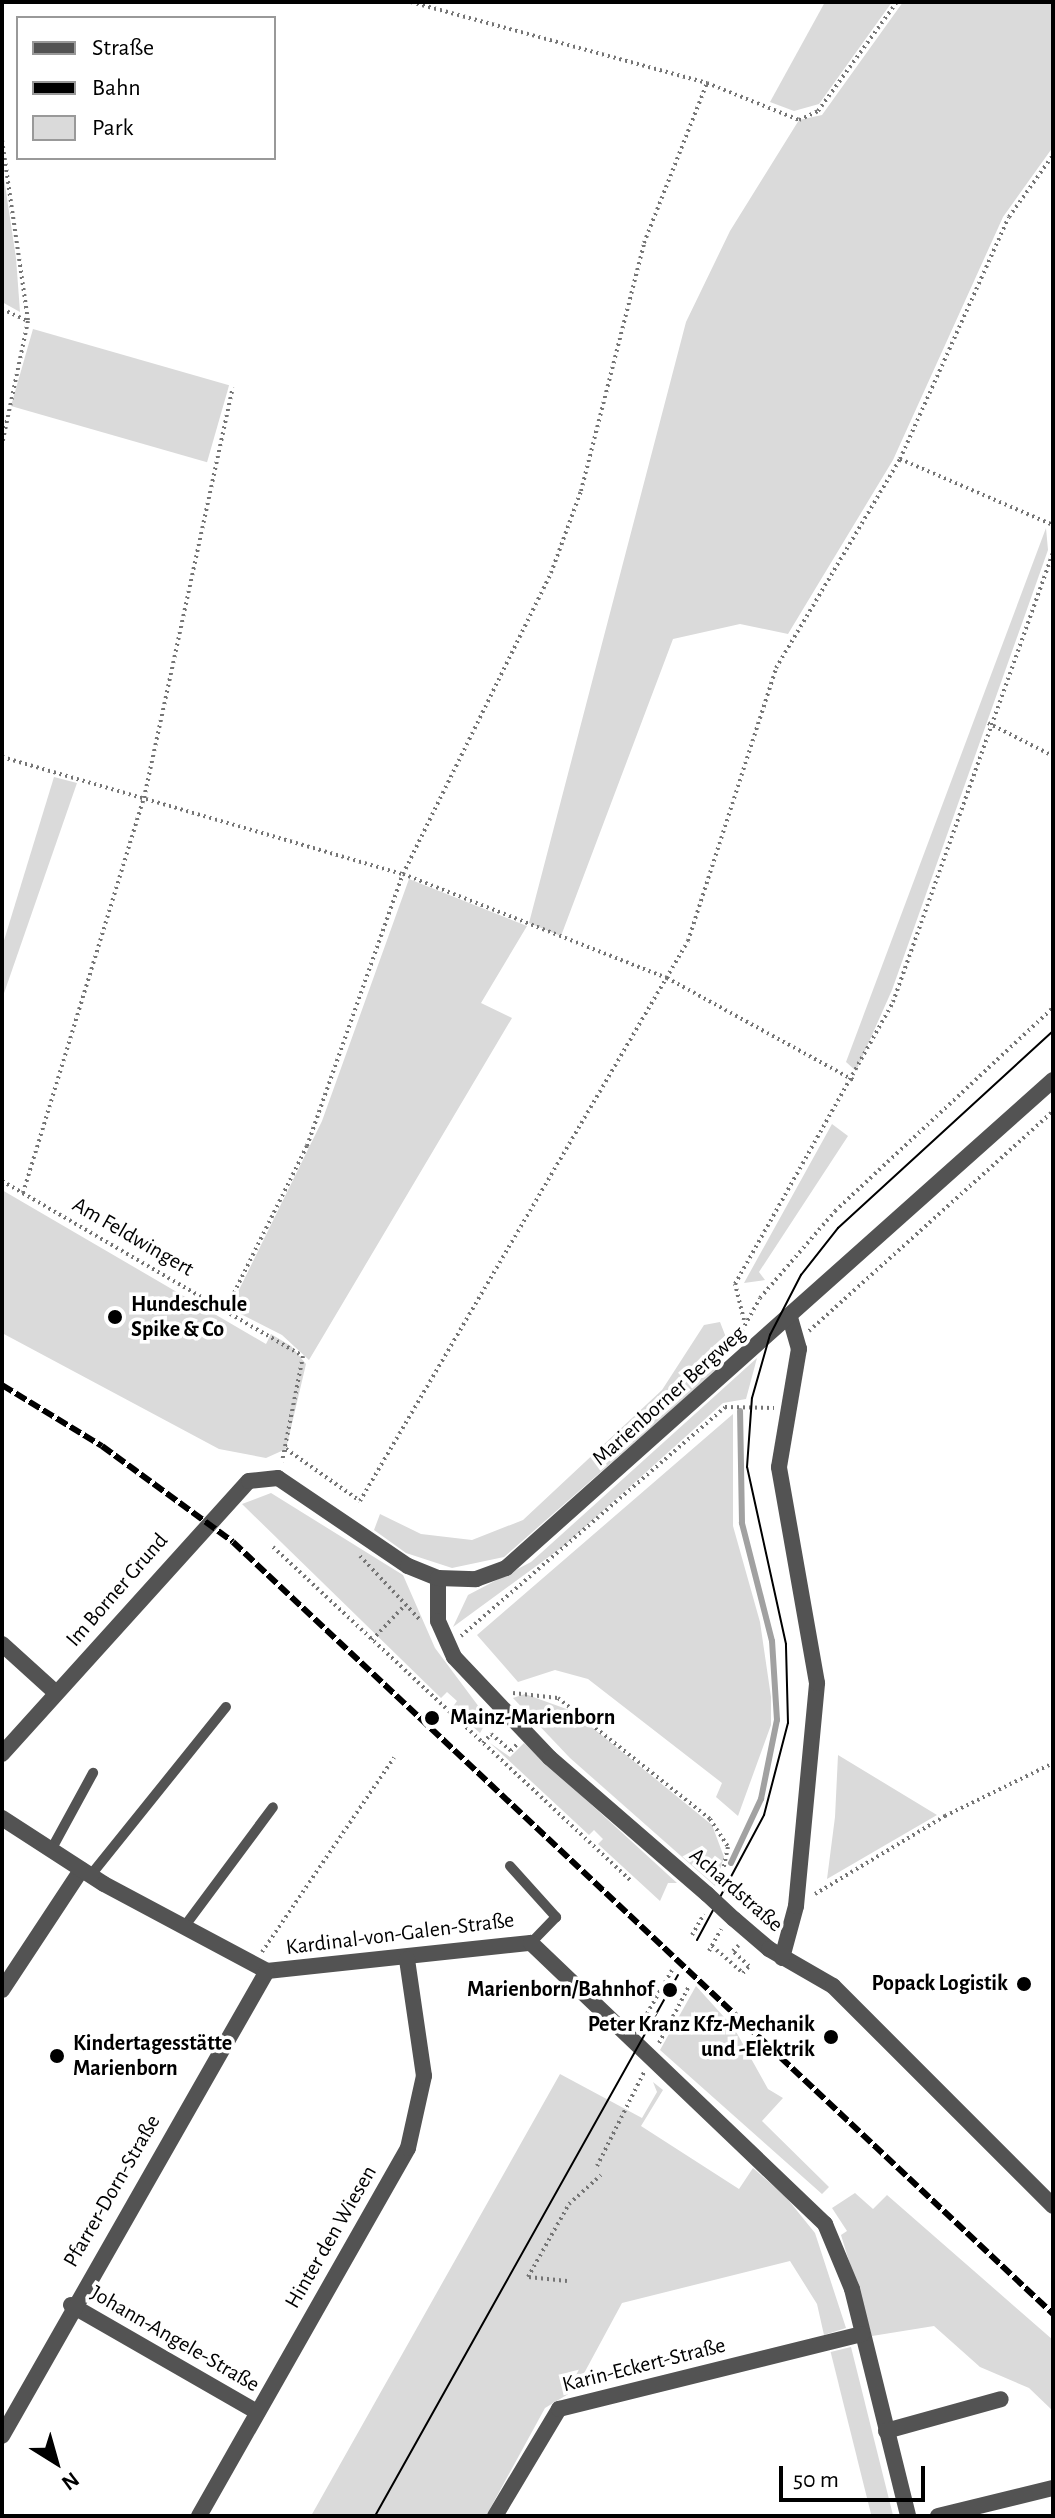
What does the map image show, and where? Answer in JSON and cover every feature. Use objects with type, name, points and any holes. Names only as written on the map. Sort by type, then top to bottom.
[{"type":"street","name":"Marienborner Bergweg","points":[[278,1478],[408,1566],[438,1578],[476,1579],[524,1556],[1053,1080]]},
{"type":"street","points":[[782,1958],[796,1906],[817,1683],[808,1605],[782,1496],[784,1409],[800,1335],[790,1318]]},
{"type":"street","name":"Im Borner Grund","points":[[2,1754],[234,1491],[278,1478]]},
{"type":"street","name":"Achardstraße","points":[[438,1578],[436,1609],[448,1648],[526,1733],[711,1897],[728,1921],[782,1958],[833,1986],[1053,2206]]},
{"type":"street","points":[[2,1644],[56,1693]]},
{"type":"street","points":[[2,1818],[85,1873],[260,1968]]},
{"type":"street","points":[[2,1990],[85,1873]]},
{"type":"street","name":"Kardinal-von-Galen-Straße","points":[[260,1968],[407,1959],[531,1943],[793,2186],[825,2224],[846,2270],[908,2516]]},
{"type":"street","name":"Hinter den Wiesen","points":[[199,2516],[408,2148],[424,2076],[407,1959]]},
{"type":"street","name":"Pfarrer-Dorn-Straße","points":[[2,2436],[71,2305],[260,1968]]},
{"type":"street","name":"Johann-Angele-Straße","points":[[71,2305],[257,2412]]},
{"type":"street","name":"Karin-Eckert-Straße","points":[[495,2516],[559,2409],[862,2334]]},
{"type":"street","points":[[886,2431],[1001,2399]]},
{"type":"street","points":[[938,2516],[1053,2488]]},
{"type":"lane","points":[[85,1873],[226,1707]]},
{"type":"lane","points":[[51,1850],[93,1773]]},
{"type":"lane","points":[[184,1927],[273,1807]]},
{"type":"lane","points":[[510,1866],[556,1917],[531,1943]]},
{"type":"path","points":[[411,2],[707,83],[799,120],[818,111],[897,2]]},
{"type":"path","points":[[226,1309],[307,1146],[403,874],[551,573],[581,491],[644,243],[707,83]]},
{"type":"path","points":[[2,140],[28,321],[2,444]]},
{"type":"path","points":[[286,1449],[360,1501],[667,978],[722,854],[776,668],[900,459],[1009,217],[1053,155]]},
{"type":"path","points":[[2,309],[28,321]]},
{"type":"path","points":[[23,1193],[144,798],[233,388]]},
{"type":"path","points":[[900,459],[1053,525]]},
{"type":"path","points":[[746,1357],[739,1345],[744,1320],[735,1284],[855,1081],[893,1002],[988,723],[1053,552]]},
{"type":"path","points":[[988,723],[1053,756]]},
{"type":"path","points":[[2,757],[403,874],[667,978],[855,1081]]},
{"type":"path","points":[[744,1320],[881,1164],[1053,1008]]},
{"type":"path","points":[[800,1335],[1053,1111]]},
{"type":"path","name":"Am Feldwingert","points":[[2,1181],[303,1356],[278,1478]]},
{"type":"path","points":[[354,1549],[448,1648],[725,1407],[784,1409]]},
{"type":"path","points":[[273,1547],[631,1881]]},
{"type":"path","points":[[372,1640],[405,1605]]},
{"type":"path","points":[[498,1704],[521,1690],[558,1698],[710,1819],[728,1847],[711,1897],[692,1935]]},
{"type":"path","points":[[483,1743],[491,1734],[511,1751],[526,1733]]},
{"type":"path","points":[[260,1968],[394,1758]]},
{"type":"path","points":[[796,1906],[945,1816],[1053,1763]]},
{"type":"path","points":[[728,1921],[710,1949],[743,1973],[749,1966],[733,1951],[739,1945]]},
{"type":"path","points":[[649,2012],[672,1970]]},
{"type":"path","points":[[597,2166],[689,1986]]},
{"type":"path","points":[[567,2281],[528,2277],[569,2204],[601,2175]]},
{"type":"green space","points":[[825,2],[892,2],[819,104],[794,111],[770,102]]},
{"type":"green space","points":[[903,2],[1053,2],[1053,147],[1003,217],[893,460],[788,634],[740,624],[673,639],[561,936],[529,923],[686,322],[730,231],[799,120],[822,115]]},
{"type":"green space","points":[[2,165],[16,258],[20,312],[2,302]]},
{"type":"green space","points":[[33,329],[229,385],[207,462],[11,406]]},
{"type":"green space","points":[[1046,528],[1048,550],[892,990],[856,1071],[846,1062]]},
{"type":"green space","points":[[54,777],[77,783],[2,999],[2,947]]},
{"type":"green space","points":[[409,879],[527,926],[481,1003],[512,1018],[309,1360],[282,1335],[235,1311],[234,1300],[322,1121]]},
{"type":"green space","points":[[832,1124],[848,1136],[759,1272],[765,1280],[744,1283]]},
{"type":"green space","points":[[2,1190],[266,1344],[271,1334],[291,1346],[306,1364],[286,1449],[266,1458],[219,1449],[2,1333]]},
{"type":"green space","points":[[720,1322],[727,1340],[717,1370],[504,1557],[452,1568],[406,1553],[374,1530],[380,1514],[421,1534],[472,1540],[523,1520],[662,1390],[704,1325]]},
{"type":"green space","points":[[757,1358],[746,1399],[723,1403],[565,1545],[453,1627],[468,1595],[531,1562]]},
{"type":"green space","points":[[733,1414],[733,1526],[760,1622],[771,1697],[771,1725],[738,1816],[716,1797],[722,1783],[588,1679],[555,1670],[518,1682],[477,1635]]},
{"type":"green space","points":[[271,1493],[403,1575],[435,1648],[488,1719],[480,1733],[452,1708],[457,1701],[447,1692],[441,1698],[242,1504]]},
{"type":"green space","points":[[525,1694],[572,1711],[712,1825],[724,1857],[715,1886],[570,1758],[513,1698]]},
{"type":"green space","points":[[490,1743],[510,1757],[524,1743],[677,1883],[668,1883],[660,1901],[598,1844],[603,1839],[594,1830],[589,1835]]},
{"type":"green space","points":[[838,1755],[937,1815],[827,1879],[835,1817]]},
{"type":"green space","points":[[696,1986],[734,2028],[768,2089],[783,2098],[762,2121],[829,2187],[822,2194],[660,2050]]},
{"type":"green space","points":[[560,2074],[642,2118],[657,2092],[653,2082],[663,2090],[641,2126],[739,2189],[753,2168],[785,2196],[815,2233],[846,2328],[824,2335],[817,2304],[790,2261],[622,2303],[575,2390],[545,2408],[486,2516],[311,2516]]},
{"type":"green space","points":[[855,2193],[873,2209],[887,2195],[1053,2340],[1053,2411],[1029,2388],[980,2367],[934,2326],[872,2336],[841,2235],[847,2231],[832,2208]]},
{"type":"green space","points":[[851,2347],[893,2516],[871,2516],[831,2352]]},
{"type":"waterway","points":[[731,1863],[761,1799],[777,1720],[772,1641],[742,1523],[740,1411]]},
{"type":"tram line","points":[[697,1940],[764,1815],[788,1723],[786,1644],[747,1467],[752,1398],[770,1335],[801,1275],[838,1228],[1053,1031]]},
{"type":"tram line","points":[[375,2516],[678,1975]]},
{"type":"railway","points":[[2,1385],[102,1446],[233,1542],[1053,2314]]},
{"type":"place","name":"Hundeschule Spike & Co","points":[[115,1317]]},
{"type":"place","name":"Mainz-Marienborn","points":[[432,1718]]},
{"type":"place","name":"Popack Logistik","points":[[1024,1984]]},
{"type":"place","name":"Marienborn/Bahnhof","points":[[670,1990]]},
{"type":"place","name":"Peter Kranz Kfz-Mechanik und -Elektrik","points":[[831,2037]]},
{"type":"place","name":"Kindertagesstätte Marienborn","points":[[57,2056]]}]
